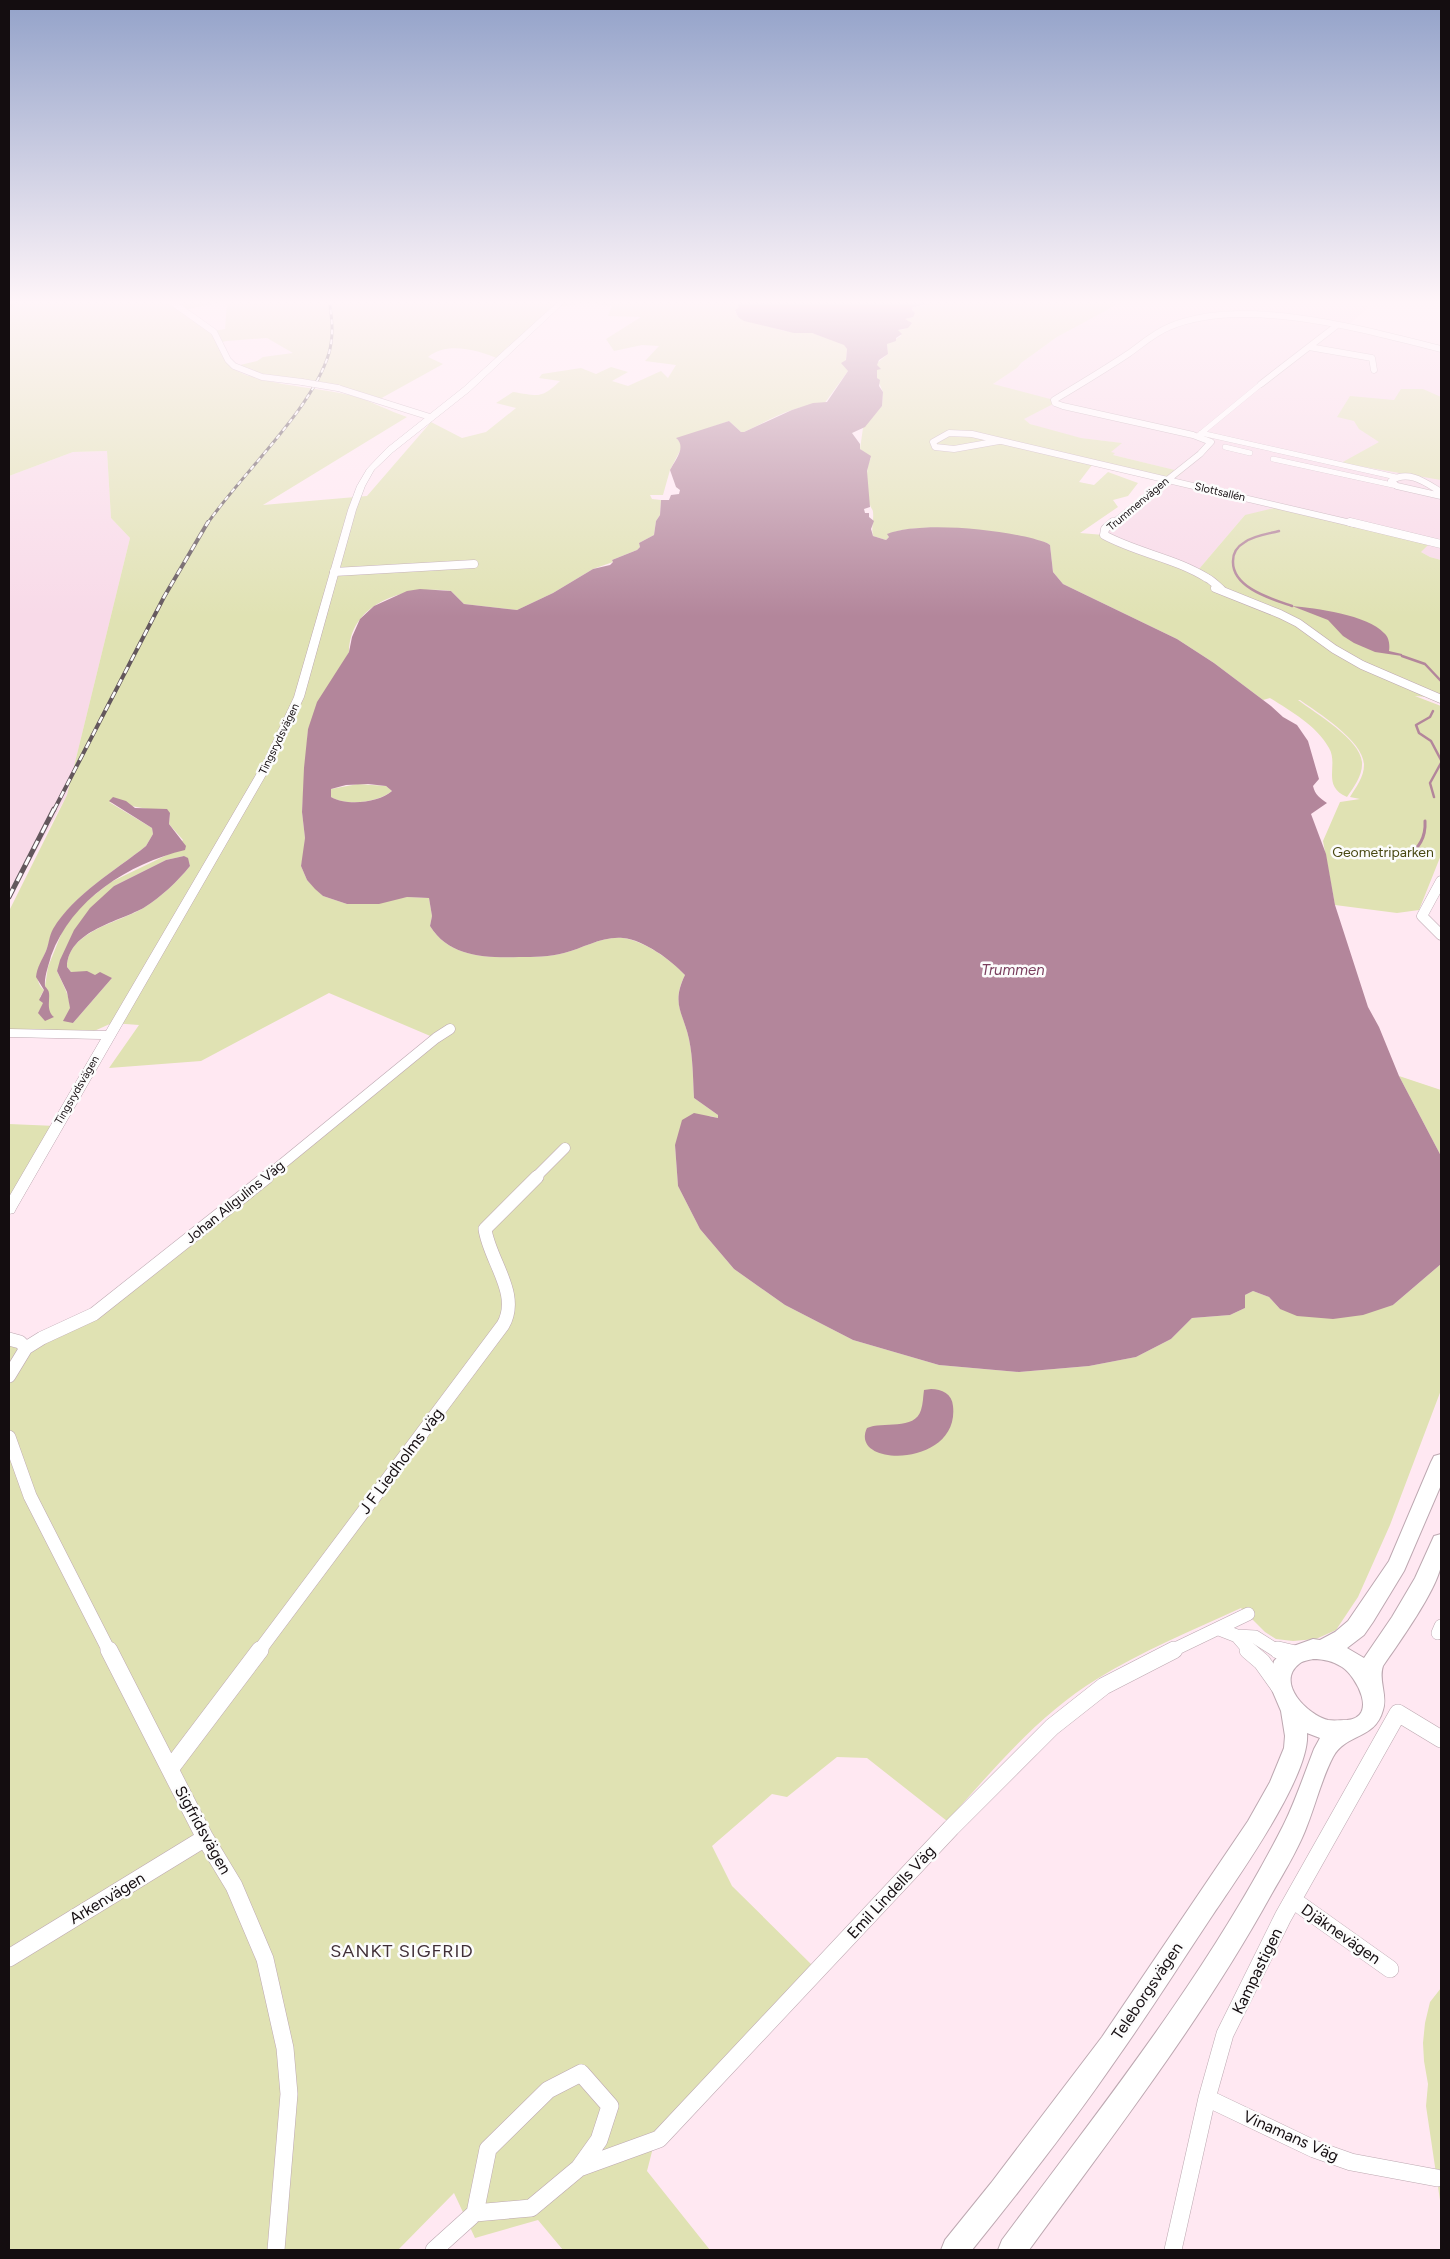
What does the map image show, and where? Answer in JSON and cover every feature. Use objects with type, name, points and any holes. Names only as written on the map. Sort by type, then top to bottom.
[{"type":"main road","points":[[1324,1650],[1343,1639],[1356,1628],[1366,1615],[1397,1565],[1441,1462]]},
{"type":"main road","points":[[1371,1684],[1357,1665],[1336,1652],[1308,1650],[1294,1654],[1287,1660],[1282,1668],[1280,1687],[1282,1696],[1292,1711],[1315,1727],[1341,1732],[1361,1726],[1368,1720],[1374,1703],[1370,1672],[1373,1662],[1400,1624],[1424,1582],[1441,1542]]},
{"type":"main road","name":"Teleborgsvägen","points":[[955,2250],[1001,2193],[1111,2046],[1256,1829],[1279,1788],[1295,1748],[1296,1736],[1292,1711]]},
{"type":"main road","points":[[1012,2250],[1143,2072],[1210,1972],[1262,1888],[1293,1831],[1325,1749],[1341,1732]]},
{"type":"street","points":[[393,405],[430,417]]},
{"type":"street","name":"Tingsrydsvägen","points":[[9,1209],[269,761],[299,697],[352,510],[361,486],[371,469],[390,450],[445,405]]},
{"type":"street","points":[[1062,405],[1199,435],[1211,435],[1396,477],[1415,478],[1441,492]]},
{"type":"street","points":[[1199,435],[1235,405]]},
{"type":"street","name":"Slottsallén","points":[[999,440],[986,440],[956,450],[935,447],[933,442],[950,433],[999,440],[1441,544]]},
{"type":"street","name":"Trummenvägen","points":[[1199,435],[1209,440],[1211,444],[1105,529],[1104,535],[1115,542],[1164,559],[1179,572],[1298,623],[1334,649],[1362,665],[1374,676],[1390,684],[1441,699]]},
{"type":"street","points":[[1225,447],[1250,453]]},
{"type":"street","points":[[1273,459],[1441,496]]},
{"type":"street","points":[[1396,477],[1391,481],[1397,486]]},
{"type":"street","points":[[334,572],[474,564]]},
{"type":"street","points":[[1441,881],[1422,916],[1441,935]]},
{"type":"street","name":"Johan Allgulins Väg","points":[[26,1348],[42,1338],[94,1314],[246,1194],[436,1038],[450,1029]]},
{"type":"street","points":[[9,1033],[110,1034]]},
{"type":"street","name":"J F Liedholms väg","points":[[170,1769],[492,1341],[508,1316],[508,1292],[486,1242],[485,1229],[565,1148]]},
{"type":"street","points":[[9,1338],[20,1342],[26,1348],[9,1376]]},
{"type":"street","name":"Sigfridsvägen","points":[[9,1437],[30,1496],[205,1838],[234,1886],[265,1959],[286,2048],[289,2094],[276,2250]]},
{"type":"street","name":"Emil Lindells Väg","points":[[579,2168],[659,2139],[951,1828],[1052,1727],[1104,1686],[1248,1614]]},
{"type":"street","points":[[1219,1629],[1238,1636],[1255,1637],[1274,1649],[1294,1654]]},
{"type":"street","points":[[1238,1636],[1247,1649],[1262,1662],[1280,1687]]},
{"type":"street","name":"Kampastigen","points":[[1173,2250],[1207,2098],[1225,2034],[1292,1900],[1398,1713],[1441,1739]]},
{"type":"street","name":"Arkenvägen","points":[[9,1958],[205,1838]]},
{"type":"street","name":"Djäknevägen","points":[[1292,1900],[1390,1969]]},
{"type":"street","name":"Emil Lindells Väg","points":[[581,2073],[610,2106],[599,2140],[579,2168],[531,2208],[475,2213],[488,2149],[548,2090],[581,2073]]},
{"type":"street","name":"Vinamans Väg","points":[[1207,2098],[1314,2148],[1351,2162],[1437,2178]]},
{"type":"street","points":[[434,2250],[475,2213]]},
{"type":"shaded area","points":[[1026,405],[1441,405],[1441,560],[1421,552],[1430,542],[1245,515],[1199,569],[1104,535],[1108,529],[1182,472],[1113,455],[1110,452],[1121,443],[1080,438],[1051,431],[1030,424],[1023,419],[1036,412]]},
{"type":"shaded area","points":[[107,451],[111,518],[130,538],[67,795],[9,900],[9,476],[73,452]]},
{"type":"green space","points":[[9,405],[377,405],[407,417],[263,505],[367,496],[431,422],[462,438],[486,432],[516,408],[506,405],[811,405],[793,410],[744,432],[741,432],[729,421],[677,439],[682,447],[670,470],[663,495],[650,495],[652,499],[661,500],[660,515],[656,521],[654,535],[639,543],[640,547],[637,550],[612,560],[613,562],[593,569],[553,593],[517,610],[464,604],[451,591],[417,591],[385,600],[359,620],[352,634],[349,652],[308,729],[302,812],[305,838],[301,866],[307,880],[323,896],[347,904],[407,897],[429,898],[432,916],[430,926],[447,944],[469,954],[494,957],[548,956],[608,939],[623,938],[649,947],[672,963],[685,975],[679,993],[679,1007],[690,1046],[694,1098],[718,1115],[718,1118],[710,1116],[675,1145],[678,1186],[700,1229],[734,1269],[785,1305],[853,1340],[939,1365],[1019,1372],[1089,1366],[1136,1357],[1171,1339],[1192,1318],[1230,1315],[1245,1308],[1245,1295],[1253,1291],[1269,1297],[1280,1309],[1393,1305],[1441,1264],[1441,1390],[1390,1525],[1358,1597],[1336,1630],[1316,1639],[1293,1641],[1276,1639],[1265,1632],[1241,1608],[1150,1650],[1097,1679],[1055,1709],[1017,1744],[947,1821],[867,1758],[837,1757],[787,1797],[772,1794],[712,1846],[732,1886],[814,1967],[656,2136],[647,2171],[710,2250],[563,2250],[538,2220],[475,2238],[454,2193],[398,2250],[9,2250],[9,1338],[26,1348],[94,1314],[435,1038],[329,993],[201,1061],[109,1068],[139,1025],[112,1023],[92,1032],[9,1031],[9,911],[67,795],[130,538],[111,518],[107,451],[73,452],[9,476]],"holes":[[[109,802],[170,813],[169,824],[183,840],[169,854],[111,882],[83,904],[71,918],[62,932],[48,967],[45,986],[49,993],[48,1009],[51,1015],[43,1007],[40,997],[44,990],[38,981],[38,971],[51,934],[62,916],[72,905],[146,846],[153,834],[152,828]],[[184,856],[190,866],[169,888],[151,903],[135,913],[97,929],[76,944],[70,954],[67,967],[71,972],[87,972],[95,976],[112,978],[73,1023],[68,998],[57,971],[114,886],[166,860]]]},
{"type":"green space","name":"Geometriparken","points":[[1050,405],[1024,419],[1030,424],[1081,438],[1122,443],[1111,452],[1115,453],[1113,455],[1183,472],[1173,480],[1092,465],[1079,482],[1094,485],[1108,472],[1138,483],[1128,496],[1113,500],[1118,507],[1080,533],[1104,535],[1199,569],[1245,515],[1283,506],[1431,542],[1421,552],[1441,560],[1441,698],[1415,696],[1441,706],[1441,855],[1419,910],[1397,913],[1335,905],[1323,841],[1340,802],[1360,799],[1350,797],[1361,778],[1364,765],[1362,756],[1356,746],[1348,737],[1328,720],[1300,700],[1298,700],[1336,727],[1354,744],[1359,753],[1362,762],[1361,772],[1358,781],[1347,797],[1335,787],[1332,775],[1332,755],[1329,748],[1310,726],[1270,698],[1263,700],[1214,663],[1177,639],[1063,584],[1053,572],[1050,545],[1047,543],[1012,535],[944,528],[903,530],[888,534],[889,537],[886,540],[873,536],[873,512],[867,488],[868,467],[871,458],[860,449],[863,428],[882,406]]},
{"type":"green space","points":[[1344,405],[1441,405],[1441,480],[1341,463],[1379,442],[1359,429],[1354,421],[1337,417]]},
{"type":"green space","points":[[358,784],[386,786],[392,791],[371,801],[362,802],[345,802],[331,797],[331,789]]},
{"type":"green space","points":[[1399,1076],[1441,1090],[1441,1156]]},
{"type":"green space","points":[[9,1124],[56,1126],[9,1209]]},
{"type":"green space","points":[[1441,1988],[1441,2207],[1426,2106],[1428,2084],[1423,2043],[1430,2002]]},
{"type":"water","name":"Trummen","points":[[806,405],[882,405],[865,427],[852,433],[860,444],[860,449],[871,456],[867,471],[870,507],[864,509],[865,513],[869,513],[869,517],[874,521],[871,529],[873,536],[886,540],[889,537],[887,534],[902,530],[944,527],[1012,534],[1047,543],[1050,545],[1053,572],[1063,584],[1177,639],[1214,663],[1283,717],[1297,725],[1308,741],[1319,779],[1313,786],[1318,796],[1327,803],[1311,814],[1326,854],[1335,905],[1368,1007],[1379,1027],[1399,1076],[1441,1156],[1441,1264],[1393,1305],[1363,1315],[1333,1319],[1297,1316],[1280,1309],[1269,1297],[1253,1291],[1245,1295],[1245,1308],[1230,1315],[1192,1318],[1171,1339],[1136,1357],[1089,1366],[1019,1372],[939,1365],[853,1340],[785,1305],[734,1269],[700,1229],[678,1186],[675,1145],[682,1120],[694,1113],[718,1118],[718,1115],[694,1098],[690,1046],[687,1030],[679,1008],[679,993],[685,975],[672,963],[648,947],[623,938],[608,939],[548,956],[494,957],[469,954],[447,944],[430,926],[432,916],[429,898],[407,897],[379,904],[347,904],[323,896],[307,880],[301,866],[305,838],[302,812],[308,729],[317,702],[349,652],[352,637],[360,619],[374,606],[407,591],[420,589],[451,591],[464,604],[517,610],[553,593],[593,569],[610,565],[613,562],[612,560],[637,550],[640,547],[639,543],[654,535],[656,521],[660,515],[661,500],[669,500],[671,495],[679,494],[680,490],[676,487],[670,470],[680,449],[676,438],[729,421],[741,432],[744,432]],"holes":[[[368,784],[386,786],[392,791],[371,801],[362,802],[345,802],[331,797],[331,789],[346,785]]]},
{"type":"water","points":[[1292,606],[1341,614],[1366,621],[1386,635],[1389,641],[1389,651],[1402,654],[1402,656],[1375,652],[1354,643],[1343,636],[1328,620]]},
{"type":"water","points":[[113,797],[126,801],[135,808],[167,809],[170,813],[169,824],[186,846],[185,850],[143,864],[123,875],[104,887],[73,917],[60,936],[51,956],[45,986],[49,992],[50,1011],[54,1017],[45,1021],[38,1013],[43,1003],[39,1000],[44,990],[36,977],[53,929],[62,916],[83,894],[146,846],[153,834],[152,828],[109,801]]},
{"type":"water","points":[[184,856],[188,858],[190,866],[163,894],[145,907],[97,929],[76,944],[70,954],[67,967],[71,972],[87,971],[95,975],[100,972],[112,978],[73,1023],[63,1021],[70,1008],[67,992],[57,971],[74,930],[90,908],[114,886],[166,860]]},
{"type":"water","points":[[931,1389],[946,1393],[951,1398],[953,1406],[951,1426],[940,1441],[924,1451],[906,1455],[888,1455],[873,1450],[866,1441],[867,1428],[912,1421],[918,1417],[921,1410],[924,1390]]},
{"type":"waterway","points":[[1279,531],[1253,538],[1240,546],[1233,558],[1234,570],[1239,578],[1255,591],[1292,606]]},
{"type":"waterway","points":[[1402,656],[1425,664],[1441,681]]},
{"type":"waterway","points":[[1433,711],[1430,717],[1416,725],[1419,733],[1431,741],[1441,760]]},
{"type":"waterway","points":[[1434,797],[1430,783],[1441,763]]},
{"type":"waterway","points":[[1407,858],[1421,842],[1425,821]]},
{"type":"railway","points":[[207,524],[302,405]]},
{"type":"railway","points":[[54,810],[164,597],[208,522]]},
{"type":"railway","points":[[9,897],[54,809]]},
{"type":"district","name":"SANKT SIGFRID","points":[[402,1951]]}]
